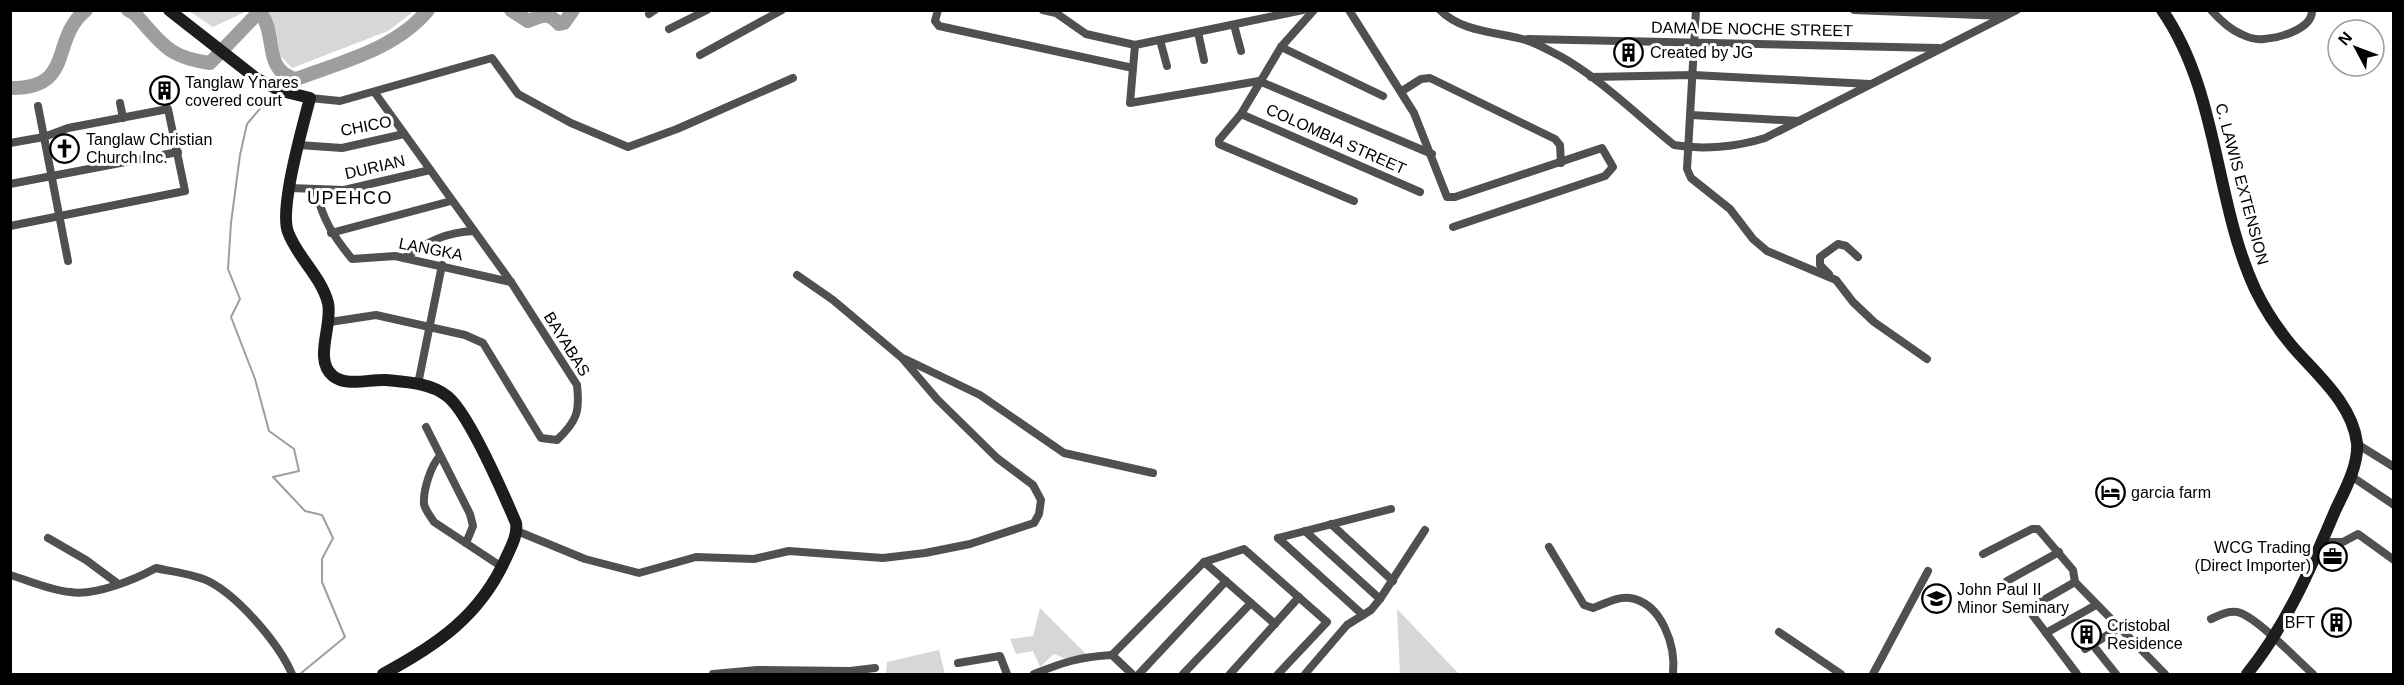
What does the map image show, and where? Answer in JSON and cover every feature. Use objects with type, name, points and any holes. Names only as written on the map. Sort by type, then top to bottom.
[{"type":"street","points":[[170,10],[257,79],[310,98],[340,100],[375,93],[492,58],[518,94],[571,123],[628,147],[677,129],[793,78]]},
{"type":"street","points":[[669,29],[707,10]]},
{"type":"street","points":[[700,55],[782,10]]},
{"type":"street","points":[[938,10],[935,21],[939,26],[1133,68]]},
{"type":"street","points":[[1043,10],[1056,13],[1086,34],[1135,45],[1304,10]]},
{"type":"street","points":[[1314,10],[1281,47],[1241,114],[1219,140],[1222,147],[1354,201]]},
{"type":"street","points":[[1349,10],[1402,91],[1432,154],[1447,197],[1455,197],[1602,148],[1613,167],[1611,172],[1605,176],[1453,227]]},
{"type":"street","points":[[1440,10],[1446,17],[1463,25],[1524,39],[1562,57],[1591,77],[1674,145],[1690,148],[1748,143],[1802,121],[2017,10]]},
{"type":"street","points":[[1696,10],[1690,148],[1687,169],[1691,178],[1730,209],[1753,239],[1767,250],[1836,280]]},
{"type":"street","points":[[1854,10],[2007,16]]},
{"type":"street","name":"C. LAWIS EXTENSION","points":[[2162,10],[2185,49],[2199,89],[2242,259],[2251,280],[2270,318],[2327,385],[2347,413],[2357,444],[2351,476],[2301,588],[2247,675]]},
{"type":"street","points":[[2211,10],[2220,21],[2239,33],[2263,39],[2307,26],[2312,17],[2312,10]]},
{"type":"street","points":[[1234,25],[1240,51]]},
{"type":"street","points":[[1198,32],[1204,60]]},
{"type":"street","name":"DAMA DE NOCHE STREET","points":[[1524,39],[1942,49]]},
{"type":"street","points":[[1160,40],[1167,66]]},
{"type":"street","points":[[1135,45],[1129,100],[1134,105],[1259,81],[1432,154]]},
{"type":"street","points":[[1281,47],[1383,96]]},
{"type":"street","points":[[1591,77],[1693,75],[1870,84]]},
{"type":"street","points":[[1402,91],[1421,79],[1430,78],[1555,139],[1560,145],[1561,163]]},
{"type":"street","name":"BAYABAS","points":[[330,322],[376,315],[465,334],[483,344],[541,438],[557,440],[573,425],[579,404],[577,385],[511,282],[375,93]]},
{"type":"street","points":[[310,98],[285,215],[287,231],[324,293],[330,322],[324,358],[325,367],[333,376],[345,382],[377,380],[418,384],[441,392],[459,408],[511,512],[517,531],[494,584],[473,612],[413,658],[382,675]]},
{"type":"street","points":[[120,103],[123,118]]},
{"type":"street","points":[[38,106],[68,261]]},
{"type":"street","points":[[10,143],[44,137],[68,128],[168,109],[184,191],[10,226]]},
{"type":"street","name":"COLOMBIA STREET","points":[[1241,114],[1420,192]]},
{"type":"street","points":[[1691,115],[1802,121]]},
{"type":"street","name":"CHICO","points":[[299,145],[342,148],[404,134]]},
{"type":"street","points":[[10,184],[178,152]]},
{"type":"street","name":"DURIAN","points":[[290,188],[344,190],[430,170]]},
{"type":"street","name":"LANGKA","points":[[316,190],[320,211],[331,233],[352,259],[394,256],[511,282]]},
{"type":"street","points":[[331,233],[451,201]]},
{"type":"street","points":[[404,258],[430,240],[456,232],[474,231]]},
{"type":"street","points":[[1858,257],[1846,246],[1838,244],[1820,257],[1823,269],[1836,280],[1853,302],[1874,322],[1927,359]]},
{"type":"street","points":[[418,384],[442,265]]},
{"type":"street","points":[[517,531],[585,559],[639,573],[696,557],[754,559],[789,551],[861,558],[906,556],[962,546],[1034,523],[1040,508],[1038,491],[998,458],[945,407],[902,358],[833,300],[797,275]]},
{"type":"street","points":[[902,358],[980,395],[1064,453],[1153,473]]},
{"type":"street","points":[[426,426],[470,514],[473,526],[466,543]]},
{"type":"street","points":[[2357,444],[2394,467]]},
{"type":"street","points":[[440,456],[433,463],[424,504],[434,522],[502,567]]},
{"type":"street","points":[[2351,476],[2394,505]]},
{"type":"street","points":[[1362,615],[1278,538],[1391,509]]},
{"type":"street","points":[[1330,524],[1393,580]]},
{"type":"street","points":[[1983,554],[2033,528],[2040,531],[2059,552],[2076,575],[2075,582]]},
{"type":"street","points":[[1305,675],[1347,625],[1380,599],[1425,530]]},
{"type":"street","points":[[1305,531],[1380,599]]},
{"type":"street","points":[[2322,542],[2343,542],[2358,534],[2394,560]]},
{"type":"street","points":[[48,538],[86,560],[117,583]]},
{"type":"street","points":[[1549,546],[1584,605],[1593,609],[1610,601],[1628,598],[1643,603],[1655,614],[1669,637],[1673,675]]},
{"type":"street","points":[[1034,675],[1055,664],[1087,657],[1112,655],[1204,562],[1244,549],[1327,622],[1278,675]]},
{"type":"street","points":[[2007,581],[2059,552]]},
{"type":"street","points":[[1204,562],[1275,624]]},
{"type":"street","points":[[10,575],[70,592],[88,592],[135,579],[156,568],[210,582],[234,601],[268,636],[281,652],[292,675]]},
{"type":"street","points":[[1873,675],[1928,571]]},
{"type":"street","points":[[1139,675],[1226,581]]},
{"type":"street","points":[[2075,582],[2165,675]]},
{"type":"street","points":[[2075,582],[2028,609],[2077,675]]},
{"type":"street","points":[[1230,675],[1299,597]]},
{"type":"street","points":[[1183,675],[1251,603]]},
{"type":"street","points":[[2046,633],[2096,605]]},
{"type":"street","points":[[2211,619],[2229,612],[2241,613],[2273,636],[2313,675]]},
{"type":"street","points":[[2116,675],[2089,647],[2119,628]]},
{"type":"street","points":[[1779,632],[1842,675]]},
{"type":"street","points":[[1112,655],[1132,675]]},
{"type":"street","points":[[958,663],[1000,656],[1007,675]]},
{"type":"street","points":[[1055,664],[1059,675]]},
{"type":"street","points":[[717,674],[850,673],[875,668]]},
{"type":"shaded area","points":[[189,10],[247,11],[213,27]]},
{"type":"shaded area","points":[[264,11],[414,11],[388,31],[292,68],[280,55],[276,31]]},
{"type":"shaded area","points":[[1040,608],[1089,657],[1064,658],[1054,654],[1040,667],[1033,651],[1016,654],[1010,639],[1033,636]]},
{"type":"shaded area","points":[[1397,609],[1459,674],[1400,674]]},
{"type":"shaded area","points":[[939,650],[945,674],[886,674],[887,662]]},
{"type":"waterway","points":[[10,88],[31,86],[45,80],[53,72],[68,35],[75,22],[86,10]]},
{"type":"waterway","points":[[128,10],[135,14],[167,48],[184,57],[210,63],[256,15],[262,15],[279,69],[296,79],[367,53],[400,35],[428,10]]},
{"type":"waterway","points":[[511,10],[528,21],[548,16],[559,24],[564,23],[573,10]]},
{"type":"waterway","points":[[280,85],[287,77]]},
{"type":"waterway","points":[[274,92],[247,124],[240,155],[231,223],[228,269],[240,299],[231,317],[255,379],[269,431],[294,449],[299,471],[273,477],[305,511],[322,515],[333,538],[322,559],[322,582],[345,637],[300,674]]},
{"type":"place","name":"Created by JG","points":[[1629,52]]},
{"type":"place","name":"Tanglaw Ynares covered court","points":[[164,91]]},
{"type":"place","name":"Tanglaw Christian Church Inc.","points":[[65,148]]},
{"type":"place","name":"garcia farm","points":[[2110,492]]},
{"type":"place","name":"WCG Trading (Direct Importer)","points":[[2332,556]]},
{"type":"place","name":"John Paul II Minor Seminary","points":[[1936,598]]},
{"type":"place","name":"BFT","points":[[2336,622]]},
{"type":"place","name":"Cristobal Residence","points":[[2086,634]]},
{"type":"district","name":"UPEHCO","points":[[350,198]]}]
